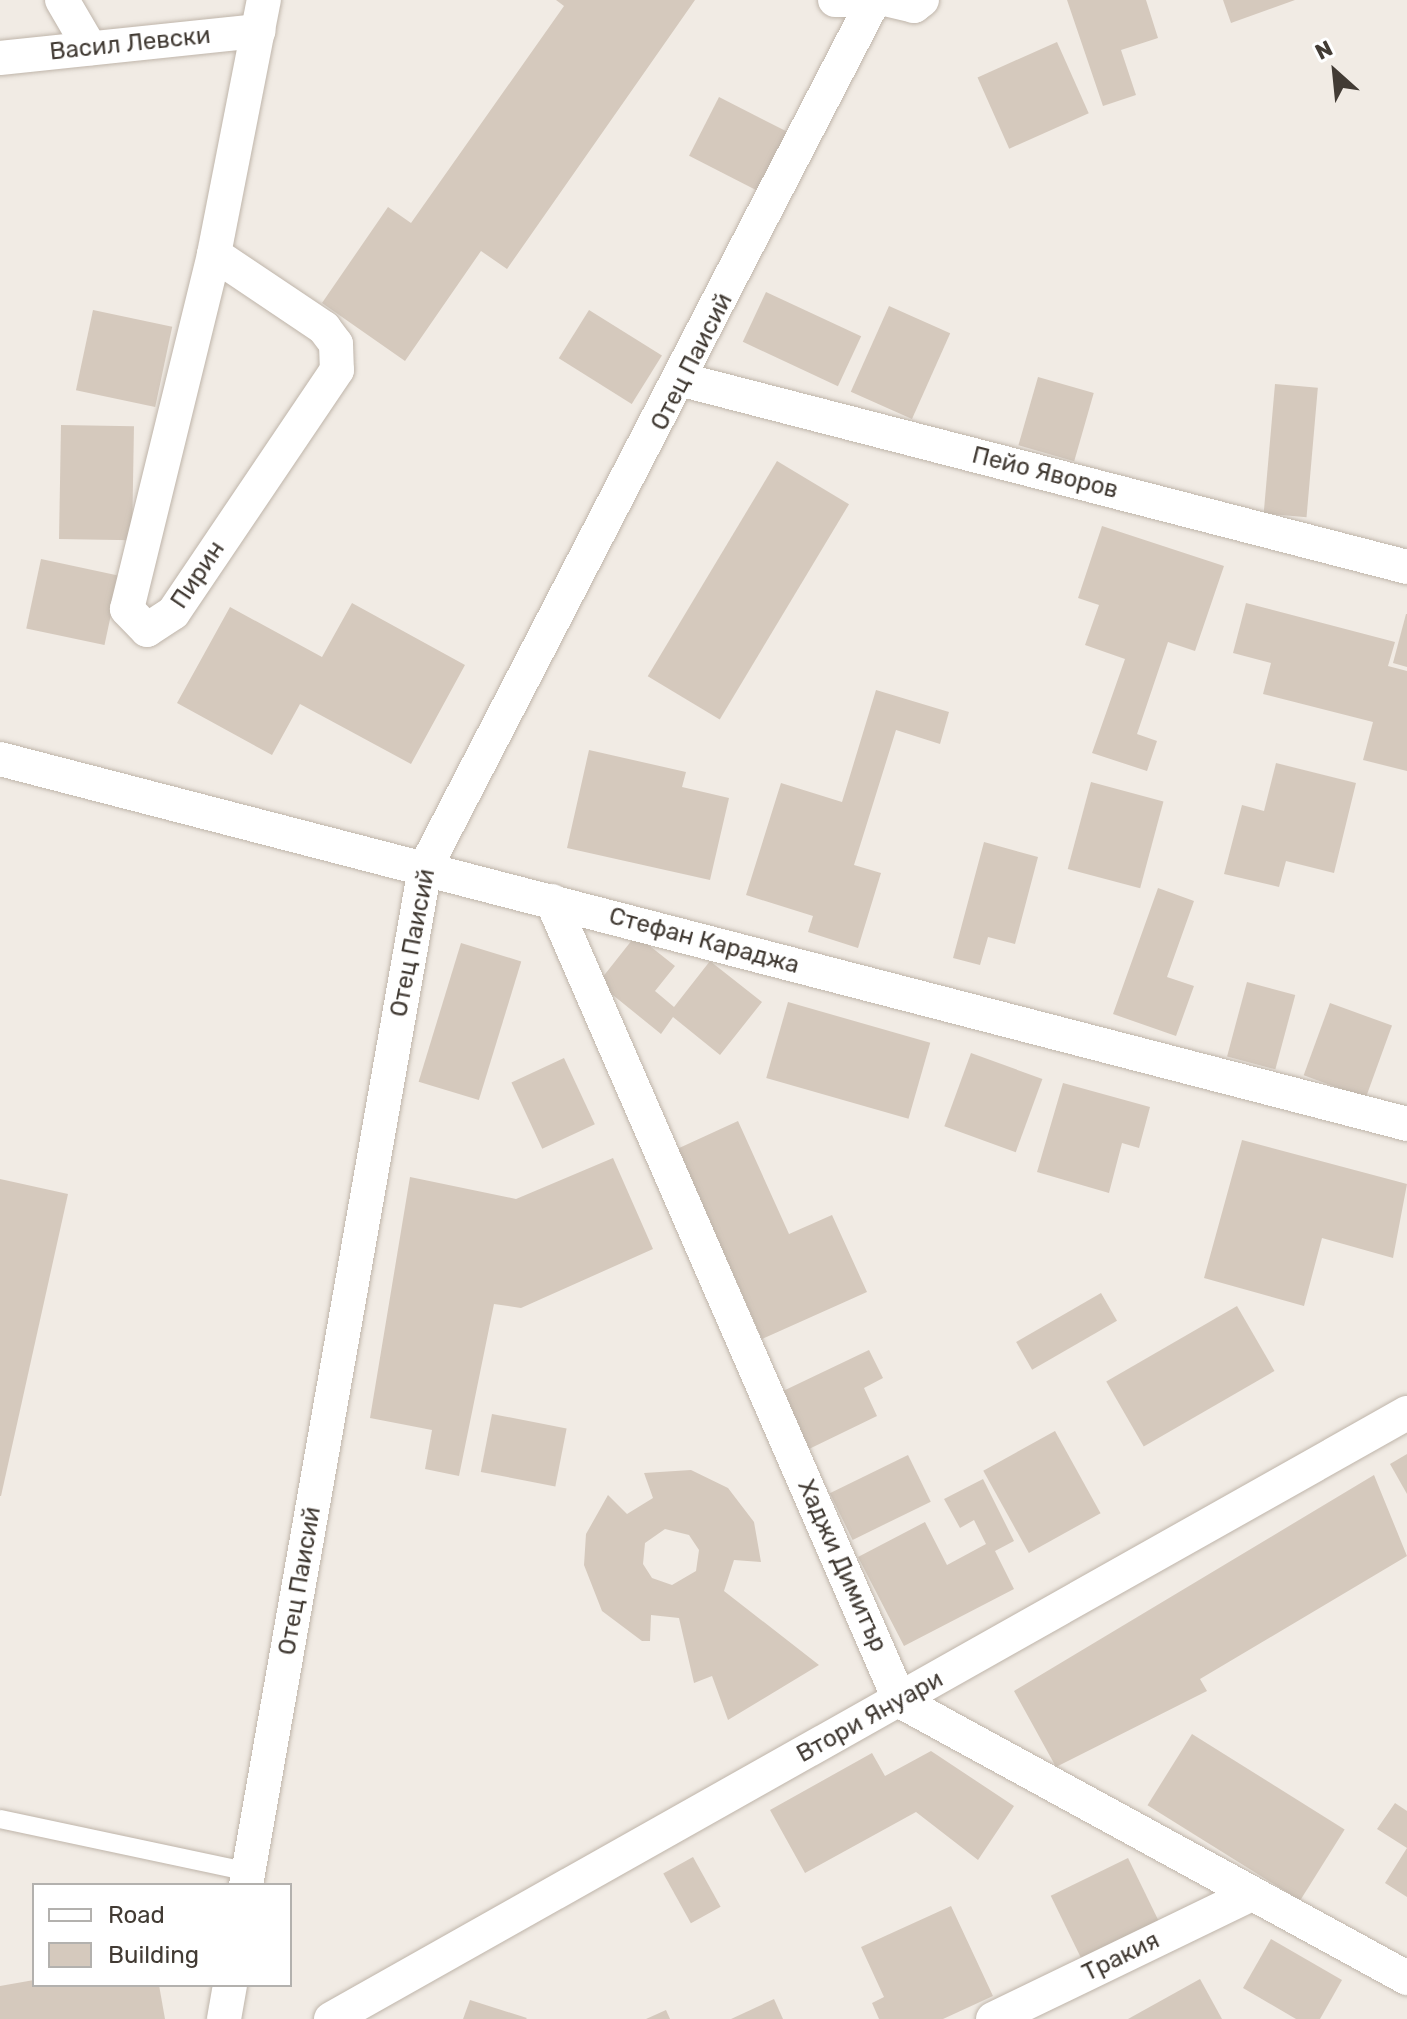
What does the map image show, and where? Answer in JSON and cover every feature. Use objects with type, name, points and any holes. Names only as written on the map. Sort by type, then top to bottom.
[{"type":"street","points":[[62,0],[90,48]]},
{"type":"street","points":[[835,0],[851,0]]},
{"type":"street","name":"Отец Паисий","points":[[248,1878],[425,868],[683,380],[874,0]]},
{"type":"street","points":[[889,0],[914,6],[922,0]]},
{"type":"street","name":"Васил Левски","points":[[0,58],[90,48],[262,16]]},
{"type":"street","name":"Пирин","points":[[214,254],[324,328],[336,344],[337,370],[173,613],[147,630],[127,609],[214,254],[262,16]]},
{"type":"street","name":"Пейо Яворов","points":[[683,380],[1407,567]]},
{"type":"street","name":"Стефан Караджа","points":[[0,759],[1407,1124]]},
{"type":"street","name":"Хаджи Димитър","points":[[552,901],[900,1701]]},
{"type":"street","name":"Втори Януари","points":[[331,2019],[1407,1413]]},
{"type":"street","points":[[900,1701],[1250,1895],[1407,1978]]},
{"type":"street","name":"Тракия","points":[[993,2019],[1250,1895]]},
{"type":"street","points":[[224,2019],[230,1987]]},
{"type":"lane","points":[[0,1819],[248,1878]]},
{"type":"building","points":[[556,0],[695,0],[507,269],[481,251],[405,361],[322,303],[388,207],[411,223],[564,6]]},
{"type":"building","points":[[1067,0],[1146,0],[1158,38],[1121,50],[1136,95],[1103,106]]},
{"type":"building","points":[[1223,0],[1295,0],[1231,23]]},
{"type":"building","points":[[1057,42],[1089,113],[1009,149],[978,77]]},
{"type":"building","points":[[719,97],[790,133],[760,192],[689,156]]},
{"type":"building","points":[[766,292],[861,336],[838,386],[743,342]]},
{"type":"building","points":[[889,306],[950,333],[912,419],[851,392]]},
{"type":"building","points":[[93,310],[172,327],[155,407],[76,390]]},
{"type":"building","points":[[589,310],[662,356],[632,404],[559,358]]},
{"type":"building","points":[[1038,377],[1094,393],[1074,461],[1018,445]]},
{"type":"building","points":[[1275,384],[1318,388],[1307,517],[1264,514]]},
{"type":"building","points":[[61,425],[134,426],[132,540],[59,539]]},
{"type":"building","points":[[777,461],[849,504],[720,719],[648,676]]},
{"type":"building","points":[[1102,526],[1224,566],[1195,651],[1168,642],[1137,734],[1157,741],[1147,771],[1092,753],[1125,659],[1085,645],[1099,605],[1078,598]]},
{"type":"building","points":[[41,559],[119,576],[104,645],[26,628]]},
{"type":"building","points":[[352,603],[465,665],[411,764],[300,704],[272,755],[177,703],[230,607],[322,657]]},
{"type":"building","points":[[1246,603],[1395,642],[1388,666],[1407,671],[1407,771],[1363,760],[1373,722],[1263,694],[1271,663],[1233,653]]},
{"type":"building","points":[[1407,614],[1407,667],[1393,663]]},
{"type":"building","points":[[876,690],[949,712],[940,744],[896,730],[854,865],[881,873],[858,948],[808,932],[813,916],[746,895],[781,783],[842,802]]},
{"type":"building","points":[[589,750],[686,772],[682,787],[729,798],[710,880],[567,848]]},
{"type":"building","points":[[1276,763],[1356,783],[1334,873],[1286,861],[1279,887],[1224,874],[1242,805],[1264,811]]},
{"type":"building","points":[[1091,782],[1163,801],[1140,888],[1068,869]]},
{"type":"building","points":[[984,842],[1038,857],[1015,944],[988,937],[980,965],[953,958]]},
{"type":"building","points":[[1158,888],[1194,901],[1167,977],[1194,986],[1176,1036],[1113,1014]]},
{"type":"building","points":[[636,935],[675,966],[655,991],[674,1007],[710,961],[762,1002],[720,1055],[673,1017],[661,1034],[598,983]]},
{"type":"building","points":[[461,943],[521,961],[479,1100],[419,1082]]},
{"type":"building","points":[[1247,982],[1295,995],[1275,1069],[1227,1056]]},
{"type":"building","points":[[788,1002],[930,1043],[908,1119],[766,1078]]},
{"type":"building","points":[[1330,1003],[1392,1026],[1366,1098],[1304,1075]]},
{"type":"building","points":[[971,1053],[1042,1079],[1016,1152],[944,1126]]},
{"type":"building","points":[[564,1058],[595,1124],[542,1149],[511,1083]]},
{"type":"building","points":[[1063,1083],[1150,1107],[1139,1148],[1122,1143],[1109,1193],[1037,1172]]},
{"type":"building","points":[[738,1121],[789,1234],[832,1215],[867,1292],[762,1339],[677,1149]]},
{"type":"building","points":[[1242,1140],[1407,1184],[1393,1258],[1322,1238],[1304,1306],[1204,1278]]},
{"type":"building","points":[[613,1158],[653,1249],[521,1308],[494,1304],[459,1476],[425,1469],[432,1430],[370,1418],[410,1177],[516,1199]]},
{"type":"building","points":[[0,1179],[68,1194],[1,1496],[0,1496]]},
{"type":"building","points":[[1101,1293],[1117,1321],[1032,1370],[1016,1342]]},
{"type":"building","points":[[1237,1306],[1274,1371],[1144,1446],[1106,1382]]},
{"type":"building","points":[[869,1350],[883,1378],[864,1388],[877,1416],[809,1449],[781,1392]]},
{"type":"building","points":[[492,1414],[567,1429],[555,1486],[481,1472]]},
{"type":"building","points":[[1055,1431],[1101,1513],[1029,1553],[983,1471]]},
{"type":"building","points":[[1407,1454],[1407,1494],[1390,1464]]},
{"type":"building","points":[[908,1455],[931,1502],[853,1540],[830,1493]]},
{"type":"building","points":[[691,1470],[728,1488],[754,1522],[761,1562],[734,1560],[724,1591],[819,1665],[728,1720],[712,1676],[694,1683],[679,1618],[651,1615],[650,1641],[642,1641],[602,1611],[584,1565],[586,1534],[608,1495],[627,1514],[653,1498],[644,1473]],"holes":[[[665,1529],[689,1535],[699,1550],[696,1571],[672,1585],[652,1578],[643,1564],[645,1543]]]},
{"type":"building","points":[[1374,1475],[1407,1556],[1200,1679],[1207,1691],[1056,1767],[1014,1691]]},
{"type":"building","points":[[983,1479],[1014,1541],[995,1551],[1014,1589],[904,1646],[858,1557],[925,1522],[947,1565],[986,1544],[974,1520],[960,1528],[944,1499]]},
{"type":"building","points":[[1192,1734],[1345,1829],[1300,1901],[1147,1805]]},
{"type":"building","points":[[931,1751],[1014,1806],[978,1860],[916,1812],[805,1873],[770,1810],[872,1753],[885,1776]]},
{"type":"building","points":[[1395,1803],[1407,1811],[1407,1848],[1377,1829]]},
{"type":"building","points":[[1407,1848],[1407,1897],[1385,1883]]},
{"type":"building","points":[[693,1857],[721,1907],[691,1923],[663,1873]]},
{"type":"building","points":[[1128,1858],[1160,1923],[1082,1960],[1051,1896]]},
{"type":"building","points":[[951,1906],[993,1996],[943,2019],[879,2019],[872,2003],[884,1997],[861,1947]]},
{"type":"building","points":[[1271,1939],[1342,1980],[1320,2019],[1296,2019],[1243,1988]]},
{"type":"building","points":[[1200,1979],[1222,2019],[1128,2019]]},
{"type":"building","points":[[32,1980],[32,1987],[159,1987],[165,2019],[0,2019],[0,1986]]},
{"type":"building","points":[[774,1999],[783,2019],[731,2019]]},
{"type":"building","points":[[470,2000],[527,2018],[463,2019]]},
{"type":"building","points":[[666,2010],[670,2019],[646,2019]]}]
